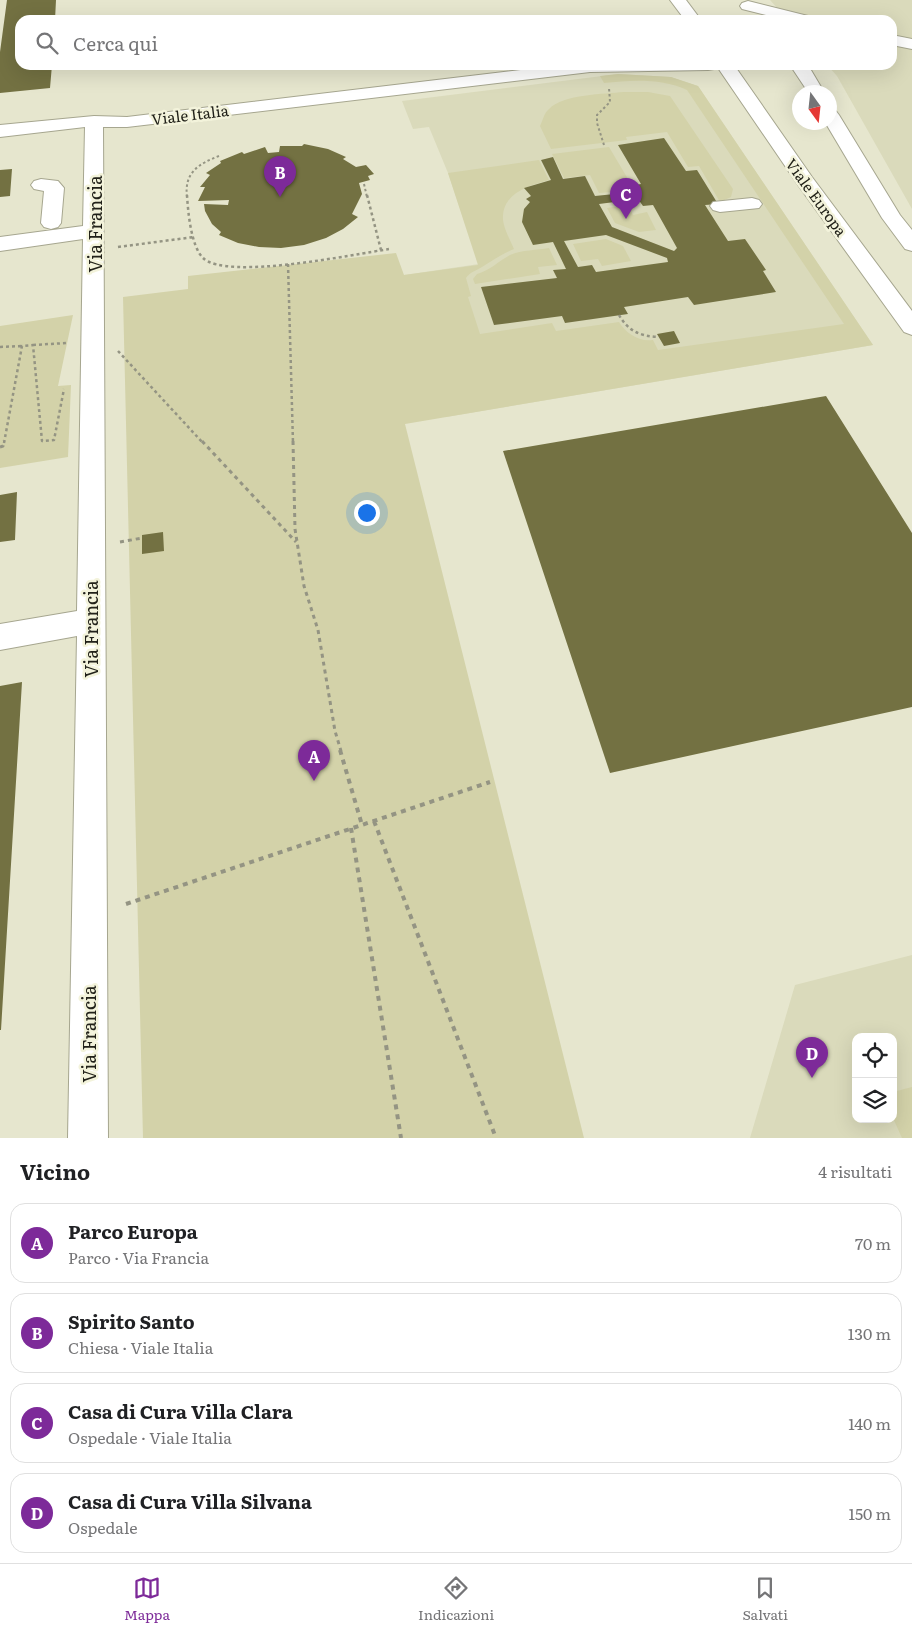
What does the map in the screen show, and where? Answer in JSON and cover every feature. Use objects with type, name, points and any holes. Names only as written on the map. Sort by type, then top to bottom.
[{"type":"street","points":[[678,0],[689,15]]},
{"type":"street","points":[[744,3],[757,15]]},
{"type":"street","points":[[744,3],[788,15]]},
{"type":"street","points":[[897,41],[912,45]]},
{"type":"street","points":[[897,46],[912,45]]},
{"type":"street","name":"Viale Italia","points":[[94,121],[127,110],[471,70]]},
{"type":"street","name":"Viale Italia","points":[[94,121],[128,122],[565,70]]},
{"type":"street","name":"Viale Europa","points":[[728,70],[805,181],[912,327]]},
{"type":"street","points":[[802,70],[812,85]]},
{"type":"street","points":[[0,131],[94,121]]},
{"type":"street","name":"Via Francia","points":[[88,1138],[90,621],[104,240],[94,121]]},
{"type":"street","points":[[837,127],[892,218],[912,244]]},
{"type":"street","points":[[41,184],[51,185],[54,188],[51,223]]},
{"type":"street","points":[[720,206],[752,204]]},
{"type":"street","points":[[0,244],[104,240]]},
{"type":"street","points":[[0,637],[90,621]]},
{"type":"path","points":[[604,145],[597,115],[610,102],[609,88]]},
{"type":"path","points":[[219,156],[198,164],[189,175],[186,194],[196,250],[204,259],[215,265],[238,267],[288,264],[389,249]]},
{"type":"path","points":[[364,184],[381,250]]},
{"type":"path","points":[[104,240],[194,237]]},
{"type":"path","points":[[288,264],[295,529],[304,586],[318,630],[335,731],[362,825]]},
{"type":"path","points":[[619,315],[632,333],[647,337],[658,337]]},
{"type":"path","points":[[0,347],[74,343]]},
{"type":"path","points":[[33,345],[42,442],[54,440],[66,382]]},
{"type":"path","points":[[0,447],[3,446],[22,346]]},
{"type":"path","points":[[117,350],[297,543]]},
{"type":"path","points":[[120,542],[142,538]]},
{"type":"path","points":[[126,904],[490,782]]},
{"type":"path","points":[[374,821],[496,1138]]},
{"type":"path","points":[[351,828],[401,1138]]},
{"type":"shaded area","points":[[770,0],[912,0],[912,209],[837,76],[832,70],[897,70],[897,15],[784,15]]},
{"type":"shaded area","points":[[618,74],[671,77],[698,86],[873,345],[446,417],[404,275],[479,264],[448,173],[429,127],[413,129],[402,101]]},
{"type":"shaded area","points":[[618,74],[671,77],[698,86],[873,345],[405,424],[584,1138],[143,1138],[123,297],[188,289],[188,276],[396,253],[404,275],[478,265],[448,173],[539,160],[549,180],[534,184],[513,195],[505,208],[504,224],[514,249],[472,272],[466,278],[471,296],[468,297],[480,334],[552,323],[556,331],[619,322],[633,336],[642,340],[653,340],[658,350],[844,324],[687,90],[667,83],[657,82],[604,83],[600,76]]},
{"type":"shaded area","points":[[648,92],[670,96],[733,189],[731,197],[720,202],[699,166],[688,167],[667,132],[626,137],[627,140],[551,149],[540,126],[549,109],[564,100],[595,94]]},
{"type":"shaded area","points":[[609,147],[628,179],[618,181],[623,191],[599,193],[590,175],[564,178],[552,154]]},
{"type":"shaded area","points":[[628,205],[633,215],[647,212],[656,230],[639,232],[615,223],[607,208]]},
{"type":"shaded area","points":[[606,239],[623,246],[631,261],[602,266],[598,259],[581,261],[573,244]]},
{"type":"shaded area","points":[[549,248],[557,265],[538,267],[540,274],[475,284],[473,279],[477,274],[510,255]]},
{"type":"shaded area","points":[[73,315],[58,386],[71,385],[68,457],[0,468],[0,326]]},
{"type":"shaded area","points":[[912,955],[912,1138],[750,1138],[795,985]]},
{"type":"shaded area","points":[[912,1087],[912,1138],[902,1138],[895,1123],[897,1123],[897,1091]]},
{"type":"building","points":[[7,0],[56,0],[55,15],[15,15],[15,70],[52,70],[50,88],[0,93],[0,52]]},
{"type":"building","points":[[664,138],[686,171],[697,170],[718,204],[705,205],[728,241],[745,239],[766,270],[763,271],[776,292],[694,305],[688,297],[624,307],[628,314],[565,323],[562,316],[494,325],[481,287],[557,278],[553,270],[566,269],[553,242],[533,245],[522,222],[524,209],[530,202],[526,199],[531,196],[524,188],[551,180],[541,160],[553,157],[563,179],[585,176],[595,196],[634,192],[631,186],[641,184],[618,145]],"holes":[[[638,199],[643,206],[653,205],[677,248],[674,251],[612,227],[599,204]],[[606,235],[667,258],[668,262],[596,272],[592,265],[578,267],[564,241]]]},
{"type":"building","points":[[304,144],[328,149],[346,157],[343,159],[356,167],[366,165],[374,174],[368,176],[370,180],[359,183],[362,194],[352,214],[358,217],[343,229],[326,238],[304,245],[281,248],[259,247],[238,243],[219,235],[221,232],[212,224],[205,211],[204,204],[228,205],[229,200],[198,201],[205,187],[200,187],[210,175],[206,173],[221,163],[220,161],[242,152],[244,154],[265,147],[268,153],[279,152],[280,146],[302,146]]},
{"type":"building","points":[[12,169],[10,196],[0,197],[0,170]]},
{"type":"building","points":[[674,331],[680,343],[664,346],[657,334]]},
{"type":"building","points":[[826,396],[912,533],[912,707],[610,773],[503,451]]},
{"type":"building","points":[[17,492],[15,540],[0,542],[0,495]]},
{"type":"building","points":[[163,532],[164,551],[142,554],[142,535]]},
{"type":"building","points":[[22,682],[1,1030],[0,1030],[0,686]]},
{"type":"place","name":"Spirito Santo","points":[[280,197]]},
{"type":"place","name":"Casa di Cura Villa Clara","points":[[626,219]]},
{"type":"place","name":"Parco Europa","points":[[314,781]]},
{"type":"place","name":"Casa di Cura Villa Silvana","points":[[812,1078]]}]
